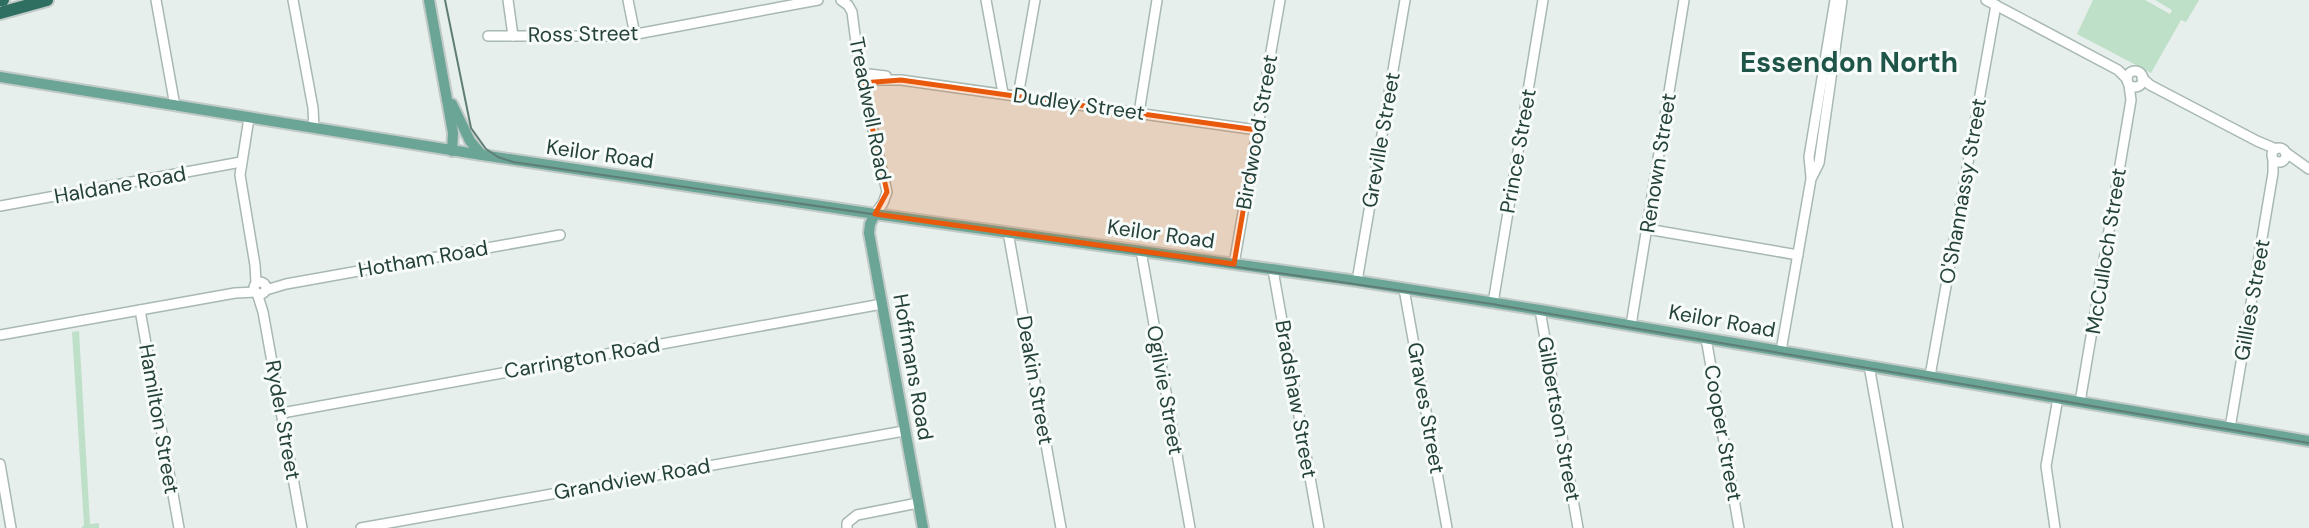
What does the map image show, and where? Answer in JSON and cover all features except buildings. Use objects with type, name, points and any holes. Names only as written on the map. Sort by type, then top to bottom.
[{"type":"highway","points":[[0,13],[47,0]]},
{"type":"main road","points":[[429,0],[454,136],[452,150]]},
{"type":"main road","name":"Keilor Road","points":[[1,80],[875,214],[1357,281],[2309,441]]},
{"type":"main road","points":[[445,89],[469,139],[482,155]]},
{"type":"main road","name":"Hoffmans Road","points":[[875,214],[869,233],[923,528]]},
{"type":"street","points":[[156,0],[175,106]]},
{"type":"street","points":[[293,0],[313,108],[314,128]]},
{"type":"street","name":"Ross Street","points":[[508,0],[513,36]]},
{"type":"street","points":[[628,0],[635,35]]},
{"type":"street","name":"Ross Street","points":[[488,36],[620,37],[818,0]]},
{"type":"street","points":[[986,0],[1003,93]]},
{"type":"street","points":[[1018,96],[1035,0]]},
{"type":"street","points":[[1139,113],[1157,0]]},
{"type":"street","name":"Birdwood Street","points":[[1234,264],[1280,0]]},
{"type":"street","name":"Greville Street","points":[[1357,281],[1405,0]]},
{"type":"street","name":"Prince Street","points":[[1493,303],[1543,0]]},
{"type":"street","name":"Renown Street","points":[[1631,325],[1684,0]]},
{"type":"street","points":[[1781,351],[1811,179],[1819,163],[1835,0]]},
{"type":"street","points":[[1830,63],[1842,0]]},
{"type":"street","name":"Treadwell Road","points":[[843,1],[852,12],[861,78],[887,192],[883,204],[875,214]]},
{"type":"street","points":[[1991,2],[2137,81],[2257,141],[2278,156],[2305,167]]},
{"type":"street","name":"O'Shannassy Street","points":[[1930,376],[1991,2]]},
{"type":"street","name":"Dudley Street","points":[[861,78],[901,80],[1003,93],[1257,130]]},
{"type":"street","name":"McCulloch Street","points":[[2080,402],[2130,100],[2137,81]]},
{"type":"street","name":"Ryder Street","points":[[249,118],[241,162],[241,182],[302,528]]},
{"type":"street","name":"Gillies Street","points":[[2230,428],[2278,156]]},
{"type":"street","name":"Haldane Road","points":[[0,206],[241,162]]},
{"type":"street","points":[[1647,229],[1798,255]]},
{"type":"street","name":"Deakin Street","points":[[1008,232],[1061,528]]},
{"type":"street","name":"Hotham Road","points":[[0,335],[560,235]]},
{"type":"street","name":"Ogilvie Street","points":[[1141,251],[1190,528]]},
{"type":"street","name":"Bradshaw Street","points":[[1273,270],[1319,528]]},
{"type":"street","name":"Graves Street","points":[[1404,289],[1447,528]]},
{"type":"street","name":"Carrington Road","points":[[282,413],[882,304]]},
{"type":"street","name":"Hamilton Street","points":[[140,310],[179,528]]},
{"type":"street","name":"Gilbertson Street","points":[[1540,310],[1578,528]]},
{"type":"street","name":"Cooper Street","points":[[1706,338],[1739,528]]},
{"type":"street","points":[[1871,366],[1898,528]]},
{"type":"street","points":[[2055,528],[2046,466],[2058,398]]},
{"type":"street","name":"Grandview Road","points":[[360,528],[904,431]]},
{"type":"street","points":[[0,464],[11,528]]},
{"type":"street","points":[[847,528],[847,523],[857,515],[918,503]]},
{"type":"highlighted area","points":[[901,80],[1257,130],[1234,264],[875,214],[887,192],[862,83]]},
{"type":"green space","points":[[2093,0],[2145,0],[2170,14],[2172,10],[2155,0],[2199,0],[2186,22],[2181,20],[2151,73],[2077,34]]},
{"type":"green space","points":[[79,331],[90,524],[99,523],[99,528],[81,528],[84,525],[72,332]]},
{"type":"tram line","points":[[445,0],[471,128],[486,149],[513,162],[1492,304],[2309,443]]},
{"type":"district","name":"Essendon North","points":[[1849,62]]}]
